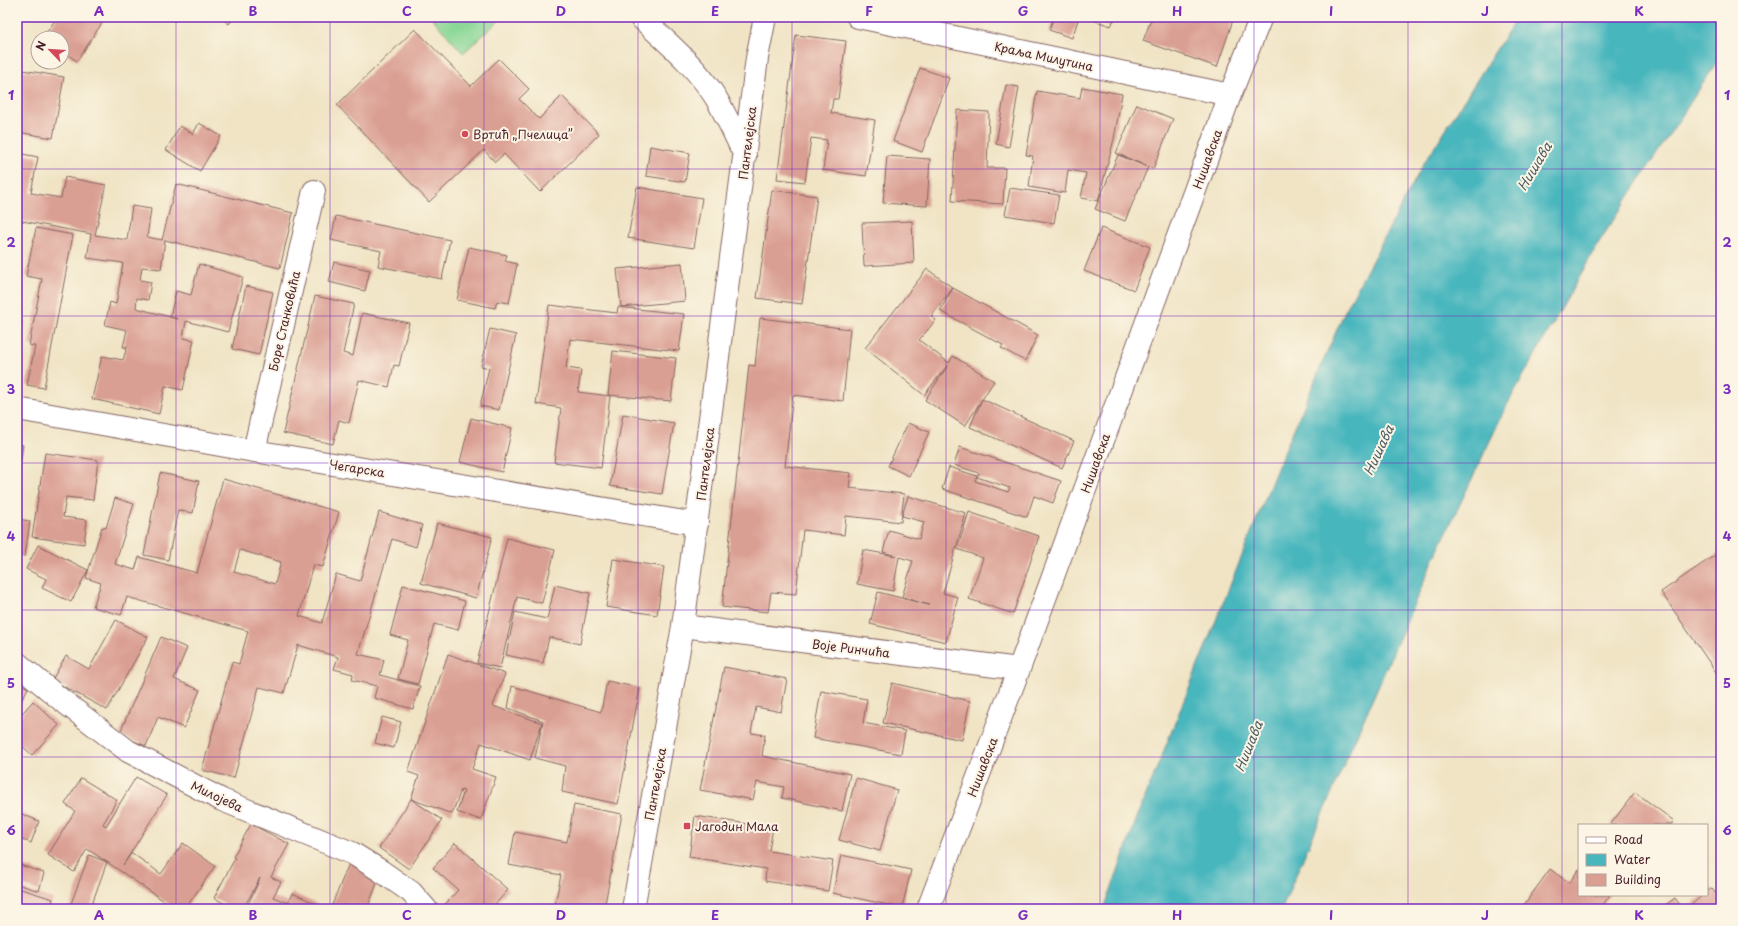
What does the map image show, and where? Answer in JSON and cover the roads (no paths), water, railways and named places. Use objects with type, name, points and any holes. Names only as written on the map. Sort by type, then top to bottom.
[{"type":"street","points":[[640,17],[676,50],[716,97],[745,156]]},
{"type":"street","name":"Пантелејска","points":[[633,909],[683,626],[758,58],[765,17]]},
{"type":"street","name":"Краља Милутина","points":[[858,17],[1230,95]]},
{"type":"street","name":"Нишавска","points":[[928,909],[1019,669],[1230,95],[1262,17]]},
{"type":"street","name":"Боре Станковића","points":[[254,452],[314,191]]},
{"type":"street","name":"Чегарска","points":[[17,409],[254,452],[697,524]]},
{"type":"street","name":"Воје Ринчића","points":[[683,626],[1019,669]]},
{"type":"street","name":"Милојева","points":[[17,663],[59,698],[128,751],[222,800],[352,853],[411,892],[426,909]]},
{"type":"water","name":"Нишава","points":[[1517,17],[1721,17],[1721,56],[1599,242],[1507,405],[1432,563],[1282,909],[1104,909],[1138,815],[1278,466],[1344,313],[1423,165]]},
{"type":"place","name":"Вртић „Пчелица”","points":[[465,134]]},
{"type":"place","name":"Јагодин Мала","points":[[687,826]]}]
